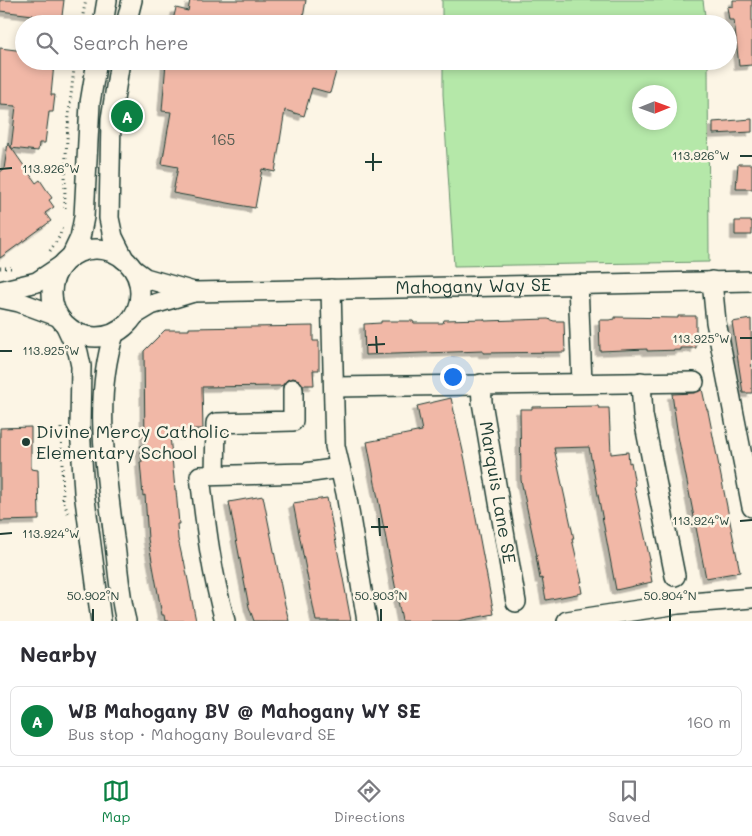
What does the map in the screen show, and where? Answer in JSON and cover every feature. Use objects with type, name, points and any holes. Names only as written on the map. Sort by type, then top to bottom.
[{"type":"street","points":[[104,15],[107,0]]},
{"type":"street","points":[[128,15],[132,0]]},
{"type":"street","points":[[0,291],[37,282],[80,238],[84,217],[90,103],[96,70]]},
{"type":"street","points":[[0,298],[19,302],[62,321],[77,334],[89,337],[102,338],[114,334],[126,326],[136,314],[140,299],[139,284],[113,238],[109,218],[111,120],[119,70]]},
{"type":"street","points":[[59,260],[92,249],[114,253],[129,264]]},
{"type":"street","points":[[59,260],[52,291],[53,304],[78,352],[84,492],[101,621]]},
{"type":"street","name":"Mahogany Way SE","points":[[129,264],[145,278],[194,292]]},
{"type":"street","points":[[712,281],[716,322],[752,507]]},
{"type":"street","name":"Mahogany Way SE","points":[[136,314],[151,305],[194,292],[752,281]]},
{"type":"street","points":[[578,284],[582,382]]},
{"type":"street","points":[[331,289],[335,446],[367,621]]},
{"type":"street","points":[[114,334],[108,353],[103,392],[103,425],[106,474],[126,621]]},
{"type":"street","points":[[334,387],[582,382],[694,382]]},
{"type":"street","points":[[641,382],[643,415],[675,576]]},
{"type":"street","name":"Marquis Lane SE","points":[[481,384],[482,402],[516,602]]},
{"type":"street","points":[[215,475],[216,423],[293,421],[293,389]]},
{"type":"street","points":[[225,621],[208,550],[200,476],[305,473],[340,468]]},
{"type":"street","points":[[567,621],[678,604],[752,598]]},
{"type":"path","points":[[82,15],[86,0]]},
{"type":"path","points":[[65,212],[66,137],[74,70]]},
{"type":"path","points":[[59,260],[60,236],[65,217]]},
{"type":"path","points":[[0,268],[18,268]]},
{"type":"green space","points":[[442,0],[703,0],[705,15],[442,15]]},
{"type":"green space","points":[[443,70],[708,70],[709,262],[454,266]]},
{"type":"building","points":[[0,0],[64,0],[62,15],[33,15],[0,11]]},
{"type":"building","points":[[190,0],[306,0],[304,15],[174,15],[176,8],[188,11]]},
{"type":"building","points":[[733,0],[752,0],[752,65],[739,66],[737,15],[728,15],[727,7],[733,6]]},
{"type":"building","points":[[0,48],[15,50],[15,70],[53,70],[51,95],[55,95],[53,112],[49,112],[45,143],[39,143],[38,151],[11,148],[16,106],[0,105]]},
{"type":"building","points":[[165,70],[336,70],[330,93],[312,88],[304,116],[285,110],[275,172],[262,169],[255,208],[173,193],[178,167],[162,164],[171,112],[162,111]]},
{"type":"building","points":[[752,119],[752,132],[713,134],[713,122]]},
{"type":"building","points":[[8,143],[36,183],[40,180],[52,198],[49,200],[54,207],[45,213],[51,221],[0,258],[0,172],[4,169]]},
{"type":"building","points":[[738,164],[752,164],[752,189],[736,189]]},
{"type":"building","points":[[735,221],[752,221],[752,235],[735,235]]},
{"type":"building","points":[[678,316],[696,316],[696,348],[681,348],[681,350],[600,351],[599,320],[615,319],[615,317],[678,318]]},
{"type":"building","points":[[484,319],[485,321],[548,319],[564,321],[565,352],[483,353],[483,351],[365,355],[364,324],[381,323],[381,321],[443,323],[444,320]]},
{"type":"building","points":[[751,319],[752,393],[743,393],[732,322]]},
{"type":"building","points":[[313,326],[313,341],[319,341],[319,370],[313,370],[314,385],[303,385],[299,380],[293,378],[280,386],[202,387],[203,429],[188,429],[188,435],[170,435],[179,524],[177,524],[178,539],[196,621],[165,621],[164,615],[162,615],[148,539],[145,495],[143,496],[140,462],[142,462],[140,446],[145,445],[144,351],[165,330]]},
{"type":"building","points":[[702,389],[740,572],[706,578],[678,436],[672,394],[694,393]]},
{"type":"building","points":[[451,398],[465,460],[494,614],[458,621],[402,621],[367,442],[422,431],[417,406]]},
{"type":"building","points":[[598,406],[599,408],[609,408],[611,454],[628,452],[650,560],[648,560],[652,582],[616,590],[589,447],[554,448],[574,539],[572,539],[582,582],[580,582],[582,593],[546,600],[542,578],[540,579],[521,480],[520,409],[532,409],[532,407]]},
{"type":"building","points":[[31,427],[31,469],[38,470],[39,520],[0,521],[0,428]]},
{"type":"building","points":[[263,496],[289,621],[254,621],[249,607],[229,502]]},
{"type":"building","points":[[327,498],[351,621],[316,621],[293,503]]},
{"type":"place","name":"WB Mahogany BV @ Mahogany WY SE","points":[[127,116]]},
{"type":"place","name":"Divine Mercy Catholic Elementary School","points":[[26,442]]}]
